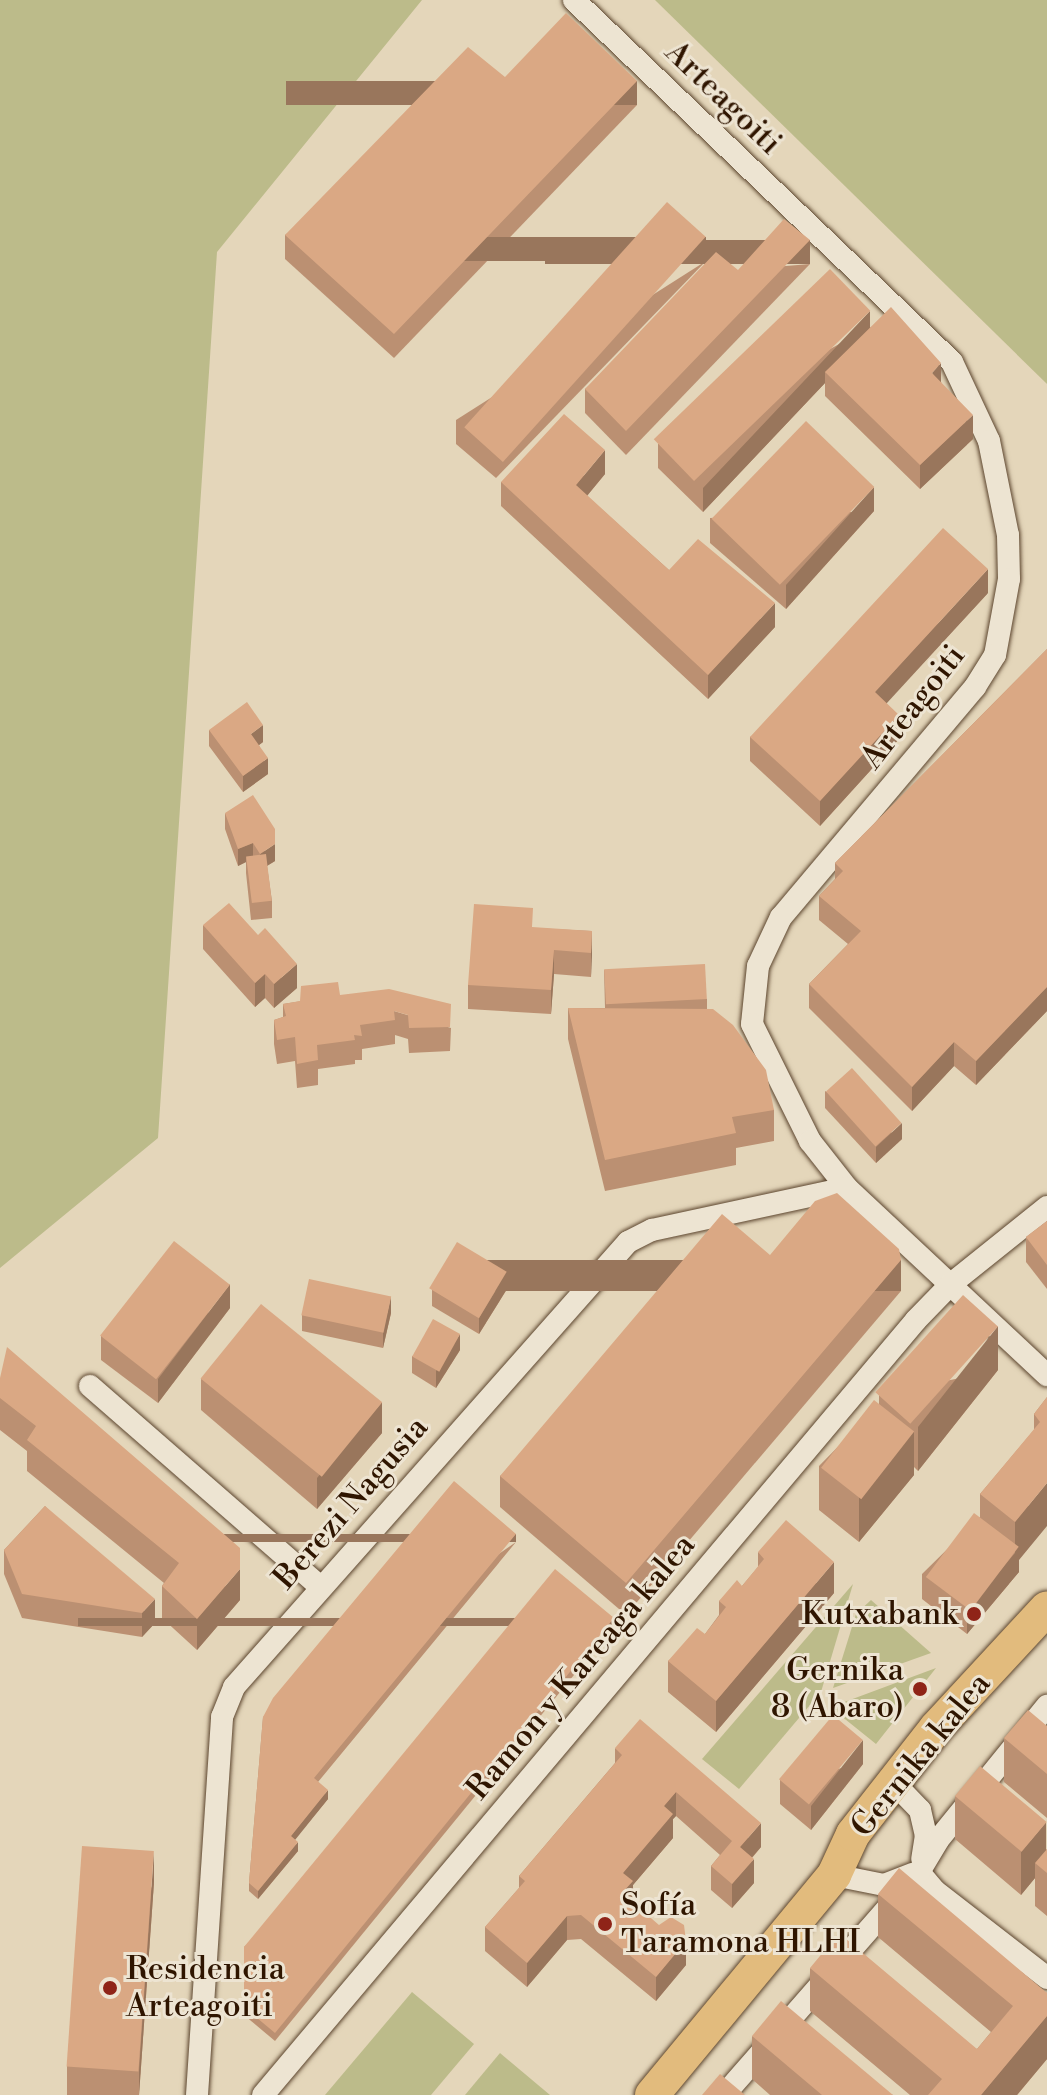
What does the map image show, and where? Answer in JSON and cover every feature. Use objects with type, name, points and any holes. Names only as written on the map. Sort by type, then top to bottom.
[{"type":"main road","name":"Gernika kalea","points":[[652,2095],[834,1875],[853,1834],[893,1782],[1047,1608]]},
{"type":"street","name":"Arteagoiti","points":[[574,0],[952,362],[993,457],[1008,535],[1009,579],[995,655],[975,687],[781,917],[758,966],[752,1024],[810,1141],[847,1188],[1047,1375]]},
{"type":"street","name":"Berezi Nagusia","points":[[202,2088],[222,1717],[234,1687],[319,1586],[628,1242],[652,1230],[847,1188]]},
{"type":"street","name":"Ramon y Kareaga kalea","points":[[263,2095],[951,1284],[1047,1207]]},
{"type":"street","points":[[90,1386],[319,1586]]},
{"type":"street","points":[[724,2095],[919,1872],[1047,1706]]},
{"type":"street","points":[[1025,1731],[1047,1749]]},
{"type":"street","points":[[893,1782],[920,1810],[926,1835],[919,1872]]},
{"type":"street","points":[[834,1875],[884,1885],[919,1872]]},
{"type":"street","points":[[919,1872],[935,1891],[1047,1978]]},
{"type":"shaded area","points":[[0,0],[422,0],[217,252],[158,1138],[0,1268]]},
{"type":"shaded area","points":[[655,0],[1047,0],[1047,384]]},
{"type":"shaded area","points":[[853,1584],[821,1692],[739,1789],[702,1759]]},
{"type":"shaded area","points":[[871,1600],[931,1653],[833,1688],[856,1614]]},
{"type":"shaded area","points":[[936,1668],[876,1744],[830,1707],[831,1707]]},
{"type":"shaded area","points":[[412,1992],[474,2044],[431,2095],[325,2095]]},
{"type":"shaded area","points":[[500,2053],[550,2095],[465,2095]]},
{"type":"building","points":[[566,13],[637,81],[394,334],[285,235],[468,47],[505,77]]},
{"type":"building","points":[[667,202],[706,237],[503,462],[464,427]]},
{"type":"building","points":[[784,219],[810,240],[626,431],[585,389],[716,252],[738,270]]},
{"type":"building","points":[[830,269],[870,311],[694,481],[654,439]]},
{"type":"building","points":[[891,307],[941,363],[932,373],[973,415],[920,465],[825,372]]},
{"type":"building","points":[[564,414],[605,450],[576,485],[669,570],[698,539],[775,603],[708,675],[501,482]]},
{"type":"building","points":[[806,421],[874,487],[780,585],[712,519]]},
{"type":"building","points":[[943,528],[988,569],[875,692],[899,715],[820,801],[750,737]]},
{"type":"building","points":[[1047,649],[1047,987],[976,1061],[954,1042],[912,1087],[809,984],[861,931],[819,896],[843,871],[835,863]]},
{"type":"building","points":[[247,702],[263,725],[251,734],[268,758],[243,776],[209,730]]},
{"type":"building","points":[[253,795],[275,829],[275,844],[260,854],[253,843],[238,849],[225,813]]},
{"type":"building","points":[[266,854],[272,901],[252,903],[246,856]]},
{"type":"building","points":[[229,903],[258,935],[265,928],[297,964],[274,984],[265,974],[255,983],[203,925]]},
{"type":"building","points":[[474,904],[533,908],[532,927],[592,931],[591,953],[554,950],[551,990],[468,985]]},
{"type":"building","points":[[705,964],[707,999],[606,1004],[604,969]]},
{"type":"building","points":[[338,982],[340,995],[389,989],[451,1004],[450,1027],[409,1028],[408,1015],[394,1011],[395,1020],[360,1025],[362,1036],[354,1035],[355,1040],[317,1045],[318,1060],[297,1064],[295,1037],[277,1040],[274,1020],[286,1016],[283,1004],[300,1001],[301,986]]},
{"type":"building","points":[[568,1008],[713,1009],[733,1025],[766,1070],[774,1110],[732,1117],[736,1133],[605,1160]]},
{"type":"building","points":[[852,1068],[902,1123],[876,1146],[826,1091]]},
{"type":"building","points":[[837,1193],[899,1249],[901,1260],[626,1583],[500,1476],[722,1214],[770,1255],[815,1201]]},
{"type":"building","points":[[1047,1221],[1047,1265],[1026,1237]]},
{"type":"building","points":[[174,1241],[230,1285],[156,1379],[100,1336]]},
{"type":"building","points":[[457,1242],[507,1272],[479,1318],[429,1288]]},
{"type":"building","points":[[309,1279],[391,1296],[383,1333],[301,1315]]},
{"type":"building","points":[[963,1295],[998,1326],[910,1424],[875,1392]]},
{"type":"building","points":[[261,1304],[382,1402],[322,1477],[201,1379]]},
{"type":"building","points":[[433,1319],[460,1334],[439,1372],[412,1357]]},
{"type":"building","points":[[7,1347],[240,1548],[240,1569],[197,1619],[162,1586],[179,1563],[27,1440],[36,1426],[0,1398],[0,1378]]},
{"type":"building","points":[[1047,1397],[1047,1483],[1015,1522],[980,1494],[1040,1422],[1034,1414]]},
{"type":"building","points":[[874,1400],[914,1431],[861,1499],[821,1468]]},
{"type":"building","points":[[454,1481],[516,1534],[314,1778],[328,1790],[291,1836],[298,1842],[258,1891],[249,1883],[263,1717],[273,1698]]},
{"type":"building","points":[[45,1506],[155,1599],[142,1613],[22,1594],[4,1550]]},
{"type":"building","points":[[974,1513],[1019,1547],[971,1611],[926,1577]]},
{"type":"building","points":[[786,1520],[834,1562],[716,1701],[668,1661],[697,1628],[705,1634],[726,1607],[719,1601],[737,1580],[742,1586],[764,1559],[758,1552]]},
{"type":"building","points":[[555,1569],[614,1618],[275,2033],[244,2007],[244,1947]]},
{"type":"building","points":[[1028,1710],[1047,1726],[1047,1774],[1004,1738]]},
{"type":"building","points":[[833,1715],[863,1740],[809,1804],[779,1779]]},
{"type":"building","points":[[640,1719],[761,1823],[740,1847],[754,1859],[732,1884],[711,1866],[732,1841],[676,1792],[664,1806],[673,1814],[623,1873],[633,1881],[622,1893],[659,1925],[671,1917],[684,1925],[686,1941],[656,1977],[581,1915],[567,1916],[527,1963],[485,1927],[525,1881],[519,1876],[622,1755],[615,1748]]},
{"type":"building","points":[[980,1766],[1047,1822],[1022,1852],[955,1796]]},
{"type":"building","name":"Residencia Arteagoiti","points":[[82,1846],[154,1851],[138,2071],[67,2066]]},
{"type":"building","points":[[1047,1849],[1047,1873],[1035,1863]]},
{"type":"building","points":[[899,1868],[1047,1993],[1047,2016],[981,2095],[928,2095],[942,2079],[810,1968],[839,1933],[977,2049],[1013,2006],[878,1894]]},
{"type":"building","points":[[781,2001],[893,2095],[822,2095],[752,2036]]},
{"type":"building","points":[[720,2074],[745,2095],[702,2095]]},
{"type":"place","name":"Kutxabank","points":[[974,1614]]},
{"type":"place","name":"Gernika 8 (Abaro)","points":[[920,1689]]},
{"type":"place","name":"Sofía Taramona HLHI","points":[[605,1924]]},
{"type":"place","name":"Residencia Arteagoiti","points":[[110,1988]]}]
